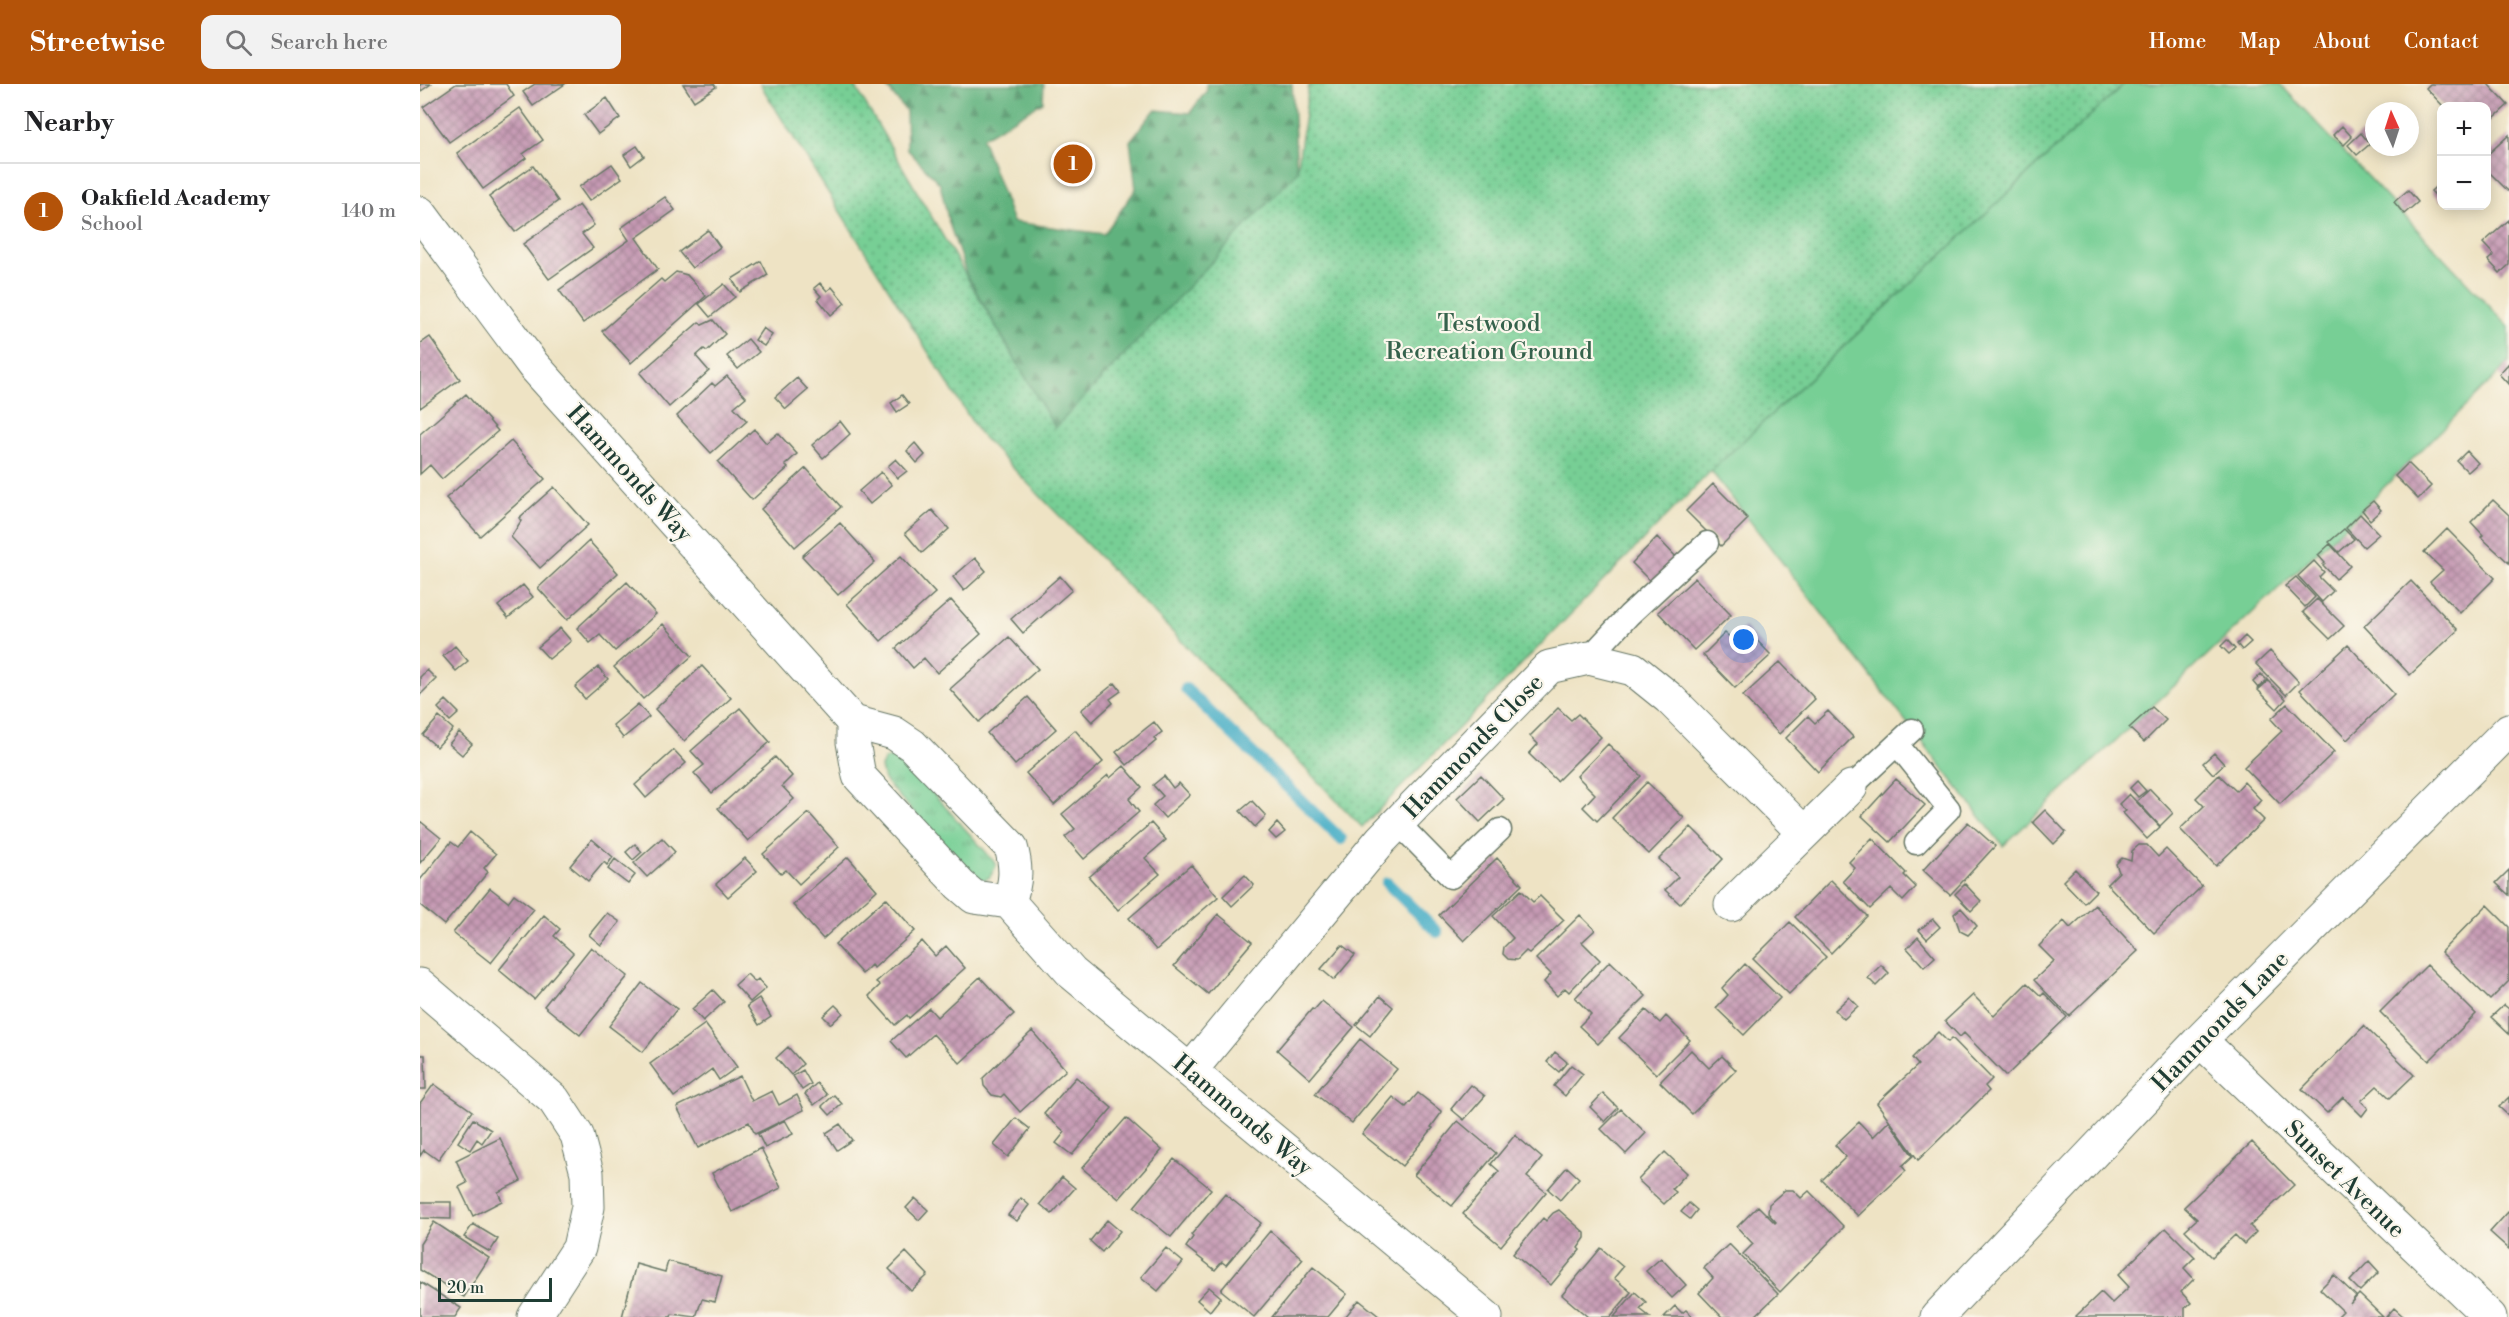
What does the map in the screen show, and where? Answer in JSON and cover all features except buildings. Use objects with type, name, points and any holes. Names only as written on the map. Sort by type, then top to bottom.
[{"type":"street","name":"Hammonds Way","points":[[420,213],[533,365],[853,722]]},
{"type":"street","name":"Hammonds Close","points":[[1190,1071],[1374,849],[1549,668],[1589,658],[1633,669],[1669,698],[1803,832]]},
{"type":"street","points":[[853,722],[894,733],[912,745],[1011,847],[1016,866],[1015,885],[1009,902],[974,897],[859,776],[853,742],[853,722]]},
{"type":"street","name":"Hammonds Lane","points":[[1936,1317],[2200,1040],[2509,730]]},
{"type":"street","points":[[1731,904],[1851,787]]},
{"type":"street","name":"Hammonds Way","points":[[1009,902],[1072,973],[1486,1317]]},
{"type":"street","points":[[420,985],[554,1100],[577,1135],[587,1173],[588,1207],[579,1248],[534,1317]]},
{"type":"street","name":"Sunset Avenue","points":[[2200,1040],[2490,1317]]},
{"type":"lane","points":[[1589,658],[1629,615],[1707,543]]},
{"type":"lane","points":[[1851,787],[1905,737],[1949,809],[1916,843]]},
{"type":"lane","points":[[1398,823],[1451,877],[1500,830]]},
{"type":"green space","name":"Testwood Recreation Ground","points":[[760,84],[854,84],[1055,428],[1297,172],[1309,84],[2124,84],[1711,471],[1362,827],[979,433]]},
{"type":"green space","points":[[884,84],[1044,84],[1043,102],[982,138],[1013,222],[1104,234],[1136,189],[1130,141],[1155,110],[1190,113],[1207,90],[1206,84],[1292,84],[1297,172],[1055,428],[967,276],[949,223],[940,184],[907,149],[906,111]]},
{"type":"green space","points":[[2124,84],[2280,84],[2509,327],[2509,363],[2345,526],[2003,846],[1711,471]]},
{"type":"green space","points":[[891,757],[905,762],[993,860],[996,866],[990,877],[983,881],[972,876],[884,780],[881,767],[885,759]]},
{"type":"waterway","points":[[1186,689],[1341,839]]},
{"type":"waterway","points":[[1387,883],[1437,932]]},
{"type":"place","name":"Oakfield Academy","points":[[1073,164]]}]
